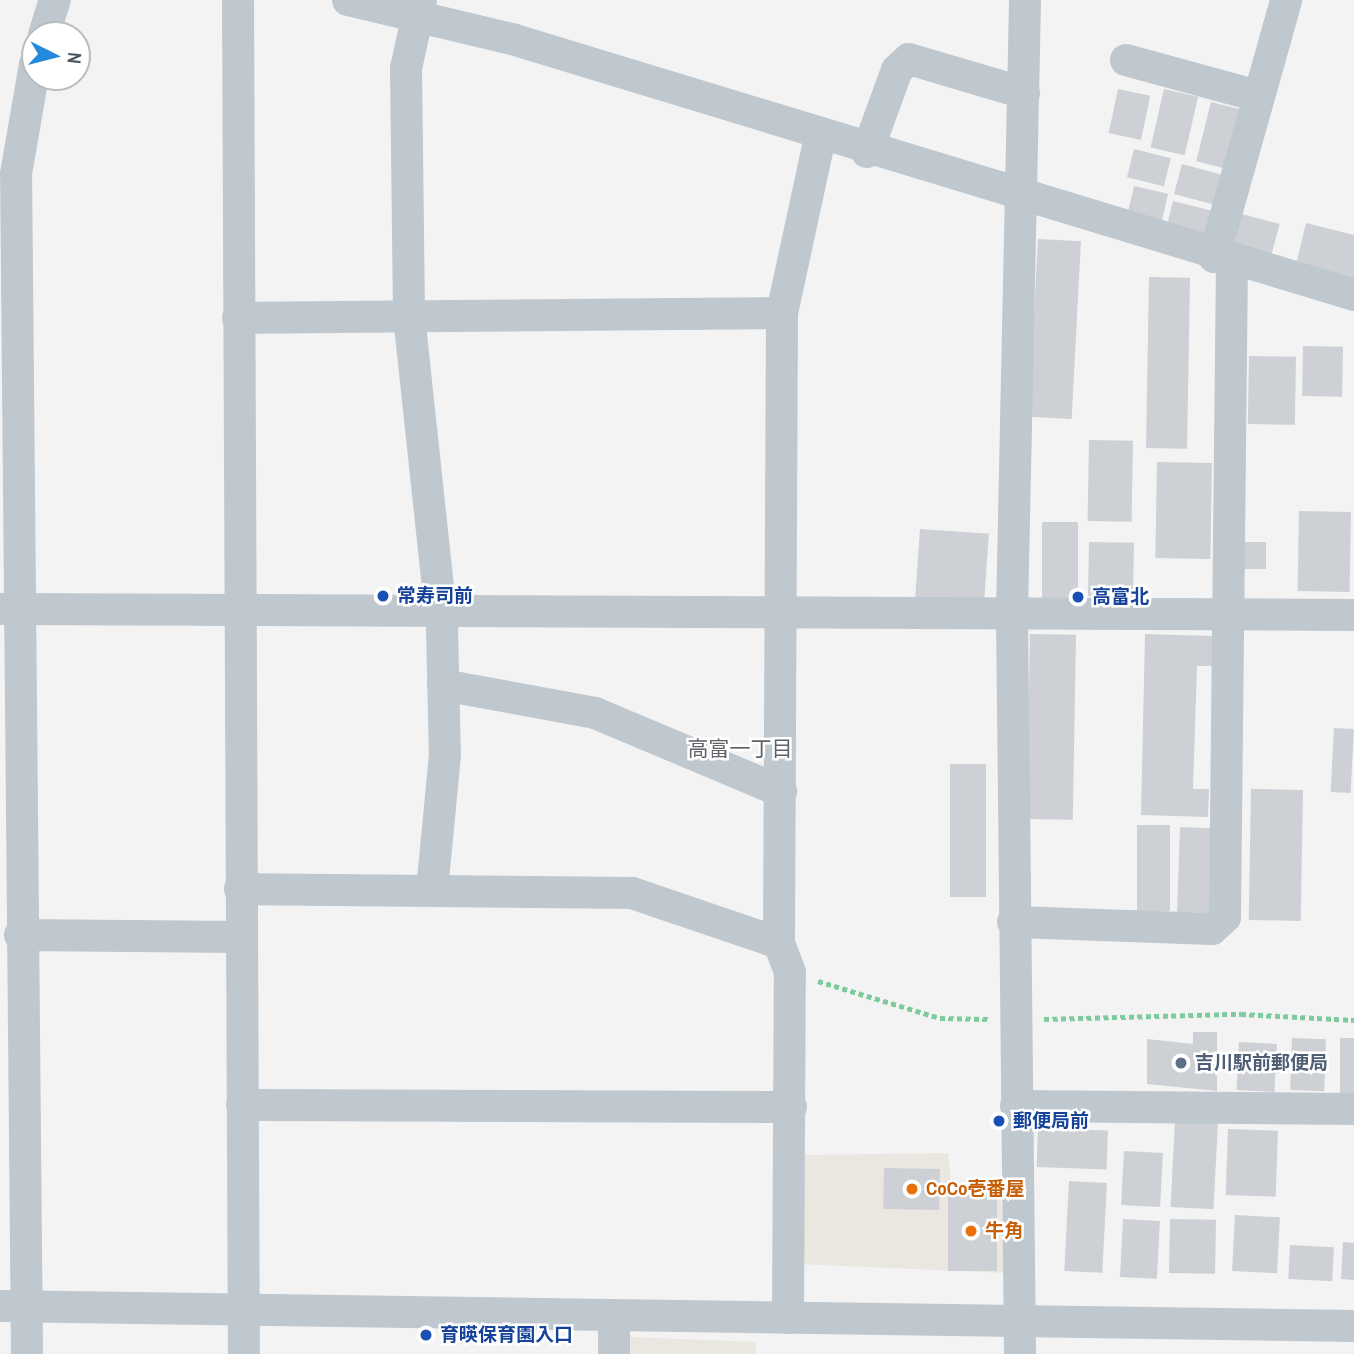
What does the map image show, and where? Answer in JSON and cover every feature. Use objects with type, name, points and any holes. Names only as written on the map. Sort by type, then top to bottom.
[{"type":"street","points":[[48,21],[55,0]]},
{"type":"street","points":[[238,0],[240,937],[244,1354]]},
{"type":"street","points":[[348,0],[419,8],[867,152],[1223,259],[1354,295]]},
{"type":"street","points":[[1020,1354],[1014,1020],[1012,612],[1025,0]]},
{"type":"street","points":[[1013,922],[1212,929],[1225,917],[1229,614],[1223,259],[1258,96],[1286,0]]},
{"type":"street","points":[[419,8],[406,68],[409,316],[441,609],[445,755],[432,889]]},
{"type":"street","points":[[867,152],[897,70],[909,59],[1024,93]]},
{"type":"street","points":[[1126,60],[1258,96]]},
{"type":"street","points":[[27,1354],[14,1307],[12,1097],[20,935],[10,608],[8,172],[28,91]]},
{"type":"street","points":[[788,1318],[790,972],[779,943],[782,313],[820,137]]},
{"type":"street","points":[[238,318],[782,313]]},
{"type":"street","points":[[10,608],[239,606],[780,613],[1354,615]]},
{"type":"street","points":[[443,685],[595,713],[781,790]]},
{"type":"street","points":[[240,889],[632,893],[779,943]]},
{"type":"street","points":[[20,935],[240,937]]},
{"type":"street","points":[[242,1105],[791,1107]]},
{"type":"street","points":[[1016,1105],[1354,1109]]},
{"type":"street","points":[[14,1307],[244,1313],[614,1315],[1354,1326]]},
{"type":"street","points":[[614,1315],[614,1354]]},
{"type":"path","points":[[790,972],[940,1018],[1014,1020],[1241,1014],[1354,1020]]},
{"type":"shaded area","points":[[948,1153],[951,1182],[1000,1185],[1006,1273],[798,1264],[803,1155]]},
{"type":"shaded area","points":[[630,1337],[756,1342],[756,1354],[630,1354]]},
{"type":"building","points":[[1118,89],[1150,96],[1141,140],[1109,133]]},
{"type":"building","points":[[1164,89],[1198,97],[1185,155],[1151,147]]},
{"type":"building","points":[[1211,102],[1244,110],[1229,169],[1196,161]]},
{"type":"building","points":[[1134,149],[1171,158],[1164,186],[1127,177]]},
{"type":"building","points":[[1182,164],[1228,176],[1220,206],[1174,194]]},
{"type":"building","points":[[1134,186],[1168,194],[1160,227],[1126,219]]},
{"type":"building","points":[[1173,201],[1214,211],[1206,241],[1166,231]]},
{"type":"building","points":[[1242,214],[1280,224],[1270,262],[1232,252]]},
{"type":"building","points":[[1306,223],[1354,235],[1354,284],[1295,269]]},
{"type":"building","points":[[1038,239],[1081,241],[1072,419],[1029,417]]},
{"type":"building","points":[[1149,277],[1190,278],[1187,449],[1146,448]]},
{"type":"building","points":[[1303,346],[1343,347],[1342,397],[1302,396]]},
{"type":"building","points":[[1249,356],[1296,357],[1295,425],[1248,424]]},
{"type":"building","points":[[1089,440],[1133,441],[1132,522],[1088,521]]},
{"type":"building","points":[[1157,462],[1212,463],[1210,559],[1155,558]]},
{"type":"building","points":[[1299,511],[1351,512],[1350,592],[1298,591]]},
{"type":"building","points":[[1042,522],[1078,522],[1078,599],[1042,599]]},
{"type":"building","points":[[920,529],[989,534],[984,602],[915,597]]},
{"type":"building","points":[[1089,542],[1134,543],[1133,597],[1088,596]]},
{"type":"building","points":[[1244,542],[1266,542],[1266,569],[1244,569]]},
{"type":"building","points":[[1030,634],[1076,635],[1073,820],[1027,819]]},
{"type":"building","points":[[1145,634],[1213,636],[1212,666],[1197,666],[1193,789],[1209,789],[1208,817],[1141,815]]},
{"type":"building","points":[[1334,728],[1354,729],[1351,793],[1331,792]]},
{"type":"building","points":[[950,764],[986,764],[986,897],[950,897]]},
{"type":"building","points":[[1251,789],[1303,790],[1301,921],[1249,920]]},
{"type":"building","points":[[1137,825],[1170,825],[1170,911],[1137,911]]},
{"type":"building","points":[[1180,827],[1213,828],[1210,913],[1177,912]]},
{"type":"building","points":[[1193,1032],[1217,1032],[1217,1091],[1147,1084],[1147,1039],[1193,1044]]},
{"type":"building","points":[[1292,1038],[1326,1039],[1324,1091],[1290,1090]]},
{"type":"building","points":[[1340,1038],[1354,1038],[1354,1096],[1340,1096]]},
{"type":"building","points":[[1239,1042],[1277,1044],[1274,1092],[1236,1090]]},
{"type":"building","points":[[1175,1121],[1218,1123],[1213,1209],[1170,1207]]},
{"type":"building","points":[[1038,1128],[1108,1130],[1107,1169],[1037,1167]]},
{"type":"building","points":[[1228,1129],[1278,1131],[1276,1197],[1226,1195]]},
{"type":"building","points":[[1124,1151],[1163,1153],[1160,1207],[1121,1205]]},
{"type":"building","name":"CoCo壱番屋","points":[[884,1168],[940,1169],[939,1210],[883,1209]]},
{"type":"building","points":[[1069,1181],[1107,1183],[1102,1273],[1064,1271]]},
{"type":"building","name":"牛角","points":[[948,1191],[997,1191],[997,1271],[948,1271]]},
{"type":"building","points":[[1235,1215],[1280,1217],[1277,1273],[1232,1271]]},
{"type":"building","points":[[1123,1219],[1160,1221],[1157,1279],[1120,1277]]},
{"type":"building","points":[[1170,1219],[1216,1220],[1215,1274],[1169,1273]]},
{"type":"building","points":[[1343,1242],[1354,1243],[1354,1280],[1341,1279]]},
{"type":"building","points":[[1290,1245],[1334,1247],[1332,1281],[1288,1279]]},
{"type":"place","name":"常寿司前","points":[[383,596]]},
{"type":"place","name":"高富北","points":[[1078,597]]},
{"type":"place","name":"吉川駅前郵便局","points":[[1181,1063]]},
{"type":"place","name":"郵便局前","points":[[999,1121]]},
{"type":"place","name":"CoCo壱番屋","points":[[912,1189]]},
{"type":"place","name":"牛角","points":[[971,1231]]},
{"type":"place","name":"育暎保育園入口","points":[[426,1335]]},
{"type":"district","name":"高富一丁目","points":[[740,749]]}]
